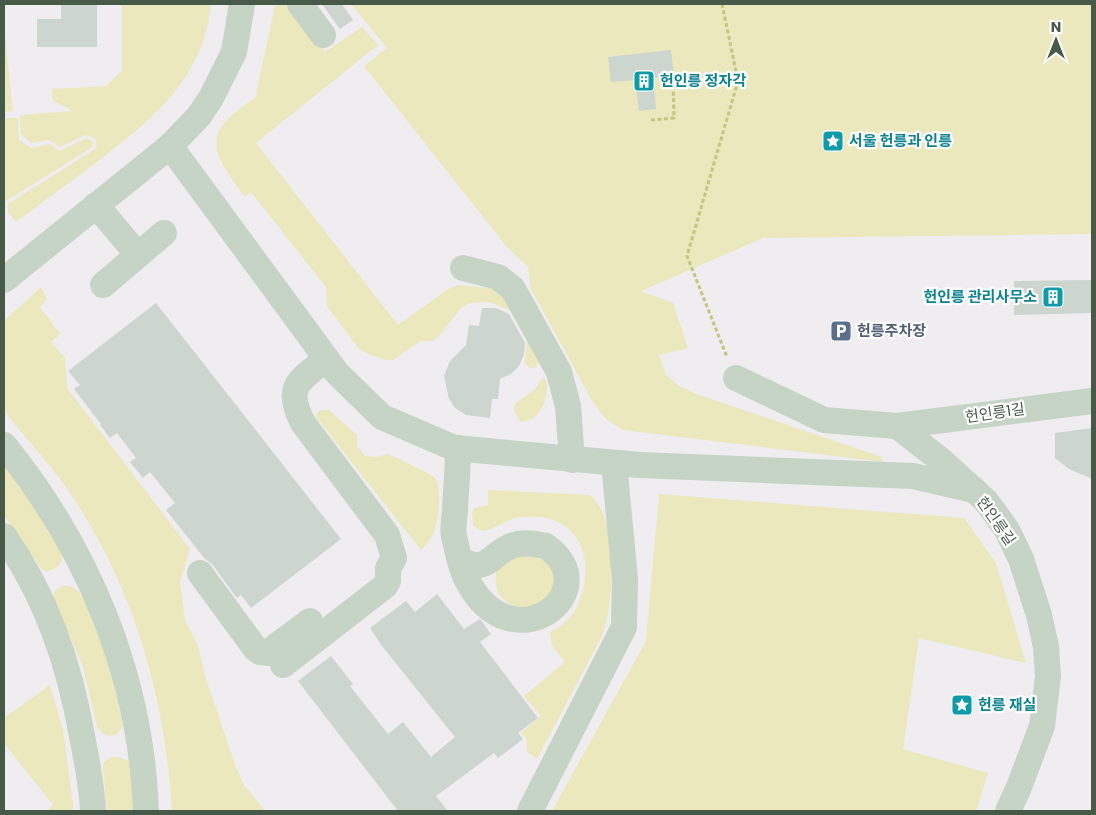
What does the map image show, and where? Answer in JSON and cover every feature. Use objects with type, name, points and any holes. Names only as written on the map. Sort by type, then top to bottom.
[{"type":"street","points":[[4,280],[170,146],[199,116],[226,70],[234,52],[242,4]]},
{"type":"street","points":[[300,4],[323,35]]},
{"type":"street","points":[[170,146],[326,359],[337,373],[382,417],[458,448],[614,463],[913,476],[974,490]]},
{"type":"street","points":[[96,205],[138,255]]},
{"type":"street","points":[[103,285],[164,233]]},
{"type":"street","points":[[463,268],[498,277],[513,289],[560,372],[568,406],[572,460]]},
{"type":"street","points":[[200,573],[255,648],[260,652],[274,656],[378,570],[388,568],[394,558],[388,535],[304,423],[296,408],[294,395],[298,382],[326,359]]},
{"type":"street","points":[[732,369],[824,420],[897,426]]},
{"type":"street","name":"헌인릉1길","points":[[897,426],[1092,401]]},
{"type":"street","name":"헌인릉길","points":[[897,426],[942,461],[986,502],[1006,530],[1021,559],[1039,615],[1046,647],[1048,676],[1042,726],[1020,788],[1008,811]]},
{"type":"street","points":[[4,445],[71,541],[109,627],[133,703],[146,811]]},
{"type":"street","points":[[458,448],[454,533],[461,560]]},
{"type":"street","points":[[530,811],[624,627],[625,579],[614,463]]},
{"type":"street","points":[[4,536],[34,586],[63,652],[87,759],[93,811]]},
{"type":"path","points":[[722,4],[738,81],[686,256],[732,369]]},
{"type":"path","points":[[651,120],[674,118],[672,81],[660,82]]},
{"type":"shaded area","points":[[122,4],[211,4],[206,31],[197,55],[185,77],[153,115],[114,149],[16,222],[8,212],[8,204],[95,149],[97,145],[95,138],[85,135],[60,147],[49,140],[31,143],[21,134],[20,115],[73,111],[53,101],[52,89],[106,86],[122,71]]},
{"type":"shaded area","points":[[278,4],[289,4],[295,9],[325,52],[362,27],[378,45],[256,143],[398,325],[448,289],[458,285],[500,289],[542,355],[534,369],[527,366],[525,362],[527,341],[522,326],[512,311],[489,302],[470,303],[461,308],[438,337],[432,341],[421,341],[393,360],[385,360],[359,349],[327,306],[326,287],[251,192],[245,197],[233,181],[218,155],[216,144],[218,133],[225,122],[255,98],[275,6]]},
{"type":"shaded area","name":"서울 헌릉과 인릉","points":[[351,4],[1092,4],[1092,234],[763,238],[641,291],[673,303],[688,348],[659,355],[666,375],[679,386],[699,395],[882,457],[883,462],[623,430],[607,420],[594,404],[531,289],[528,267],[506,246],[364,66],[387,48]]},
{"type":"shaded area","points":[[4,27],[13,111],[4,112]]},
{"type":"shaded area","points":[[4,118],[18,118],[19,140],[31,148],[50,144],[59,151],[87,138],[94,143],[91,148],[6,201],[4,205]]},
{"type":"shaded area","points":[[41,287],[47,299],[40,307],[60,334],[51,342],[65,358],[67,388],[190,549],[180,582],[185,620],[198,646],[207,682],[236,767],[244,785],[265,811],[172,811],[162,728],[154,688],[144,649],[130,610],[96,535],[74,499],[51,467],[8,416],[4,407],[4,321]]},
{"type":"shaded area","points":[[543,378],[546,380],[547,394],[539,413],[527,421],[520,422],[514,410],[515,404],[535,389]]},
{"type":"shaded area","points":[[321,410],[329,410],[357,435],[357,446],[365,456],[376,457],[388,454],[434,477],[439,489],[438,516],[431,538],[421,550],[317,418],[317,413]]},
{"type":"shaded area","points":[[4,464],[27,495],[63,555],[58,566],[46,572],[40,567],[4,515]]},
{"type":"shaded area","points":[[488,490],[590,495],[600,507],[610,542],[612,562],[611,584],[606,622],[602,636],[537,759],[527,752],[526,738],[521,733],[541,716],[524,696],[565,662],[552,646],[550,632],[566,622],[576,608],[585,579],[585,564],[582,550],[576,537],[567,527],[555,520],[540,517],[522,517],[512,519],[487,530],[481,530],[473,525],[472,512],[474,508],[488,505]]},
{"type":"shaded area","points":[[659,494],[964,518],[996,563],[1026,663],[919,638],[903,749],[988,773],[976,811],[552,811],[646,641]]},
{"type":"shaded area","points":[[528,548],[558,571],[552,600],[522,611],[509,604],[498,592],[496,571]]},
{"type":"shaded area","points":[[63,585],[75,588],[84,599],[99,633],[111,673],[123,726],[116,735],[110,736],[105,734],[97,726],[83,667],[54,598],[54,592]]},
{"type":"shaded area","points":[[50,685],[63,730],[74,811],[47,811],[53,805],[4,743],[4,718]]},
{"type":"shaded area","points":[[111,757],[120,757],[130,762],[137,811],[107,811],[103,767],[104,762]]},
{"type":"building","points":[[61,4],[97,4],[97,47],[37,47],[37,19],[61,19]]},
{"type":"building","points":[[322,4],[342,4],[353,20],[340,29]]},
{"type":"building","name":"헌인릉 정자각","points":[[671,50],[674,76],[653,78],[656,109],[639,111],[635,80],[611,82],[608,57]]},
{"type":"building","name":"헌인릉 관리사무소","points":[[1092,280],[1092,313],[1014,315],[1014,281]]},
{"type":"building","points":[[156,303],[341,539],[251,608],[241,595],[237,598],[212,564],[205,559],[166,510],[175,503],[150,472],[143,478],[130,462],[136,458],[117,433],[110,438],[74,389],[80,385],[68,371]]},
{"type":"building","points":[[482,308],[496,308],[509,314],[525,343],[524,354],[519,366],[511,374],[500,379],[498,399],[492,399],[490,418],[466,415],[455,408],[449,399],[444,376],[450,361],[466,345],[469,325],[479,326]]},
{"type":"building","points":[[1092,428],[1092,479],[1069,469],[1055,458],[1055,433]]},
{"type":"building","points":[[437,594],[464,629],[480,619],[491,634],[480,642],[538,718],[518,733],[523,739],[498,758],[494,753],[436,796],[448,811],[398,811],[298,681],[331,656],[353,684],[350,686],[388,734],[403,722],[431,757],[455,737],[382,646],[370,628],[406,601],[415,612]]},
{"type":"place","name":"헌인릉 정자각","points":[[644,81]]},
{"type":"place","name":"서울 헌릉과 인릉","points":[[833,141]]},
{"type":"place","name":"헌인릉 관리사무소","points":[[1053,297]]},
{"type":"place","name":"헌릉주차장","points":[[841,331]]},
{"type":"place","name":"헌릉 재실","points":[[962,705]]}]
